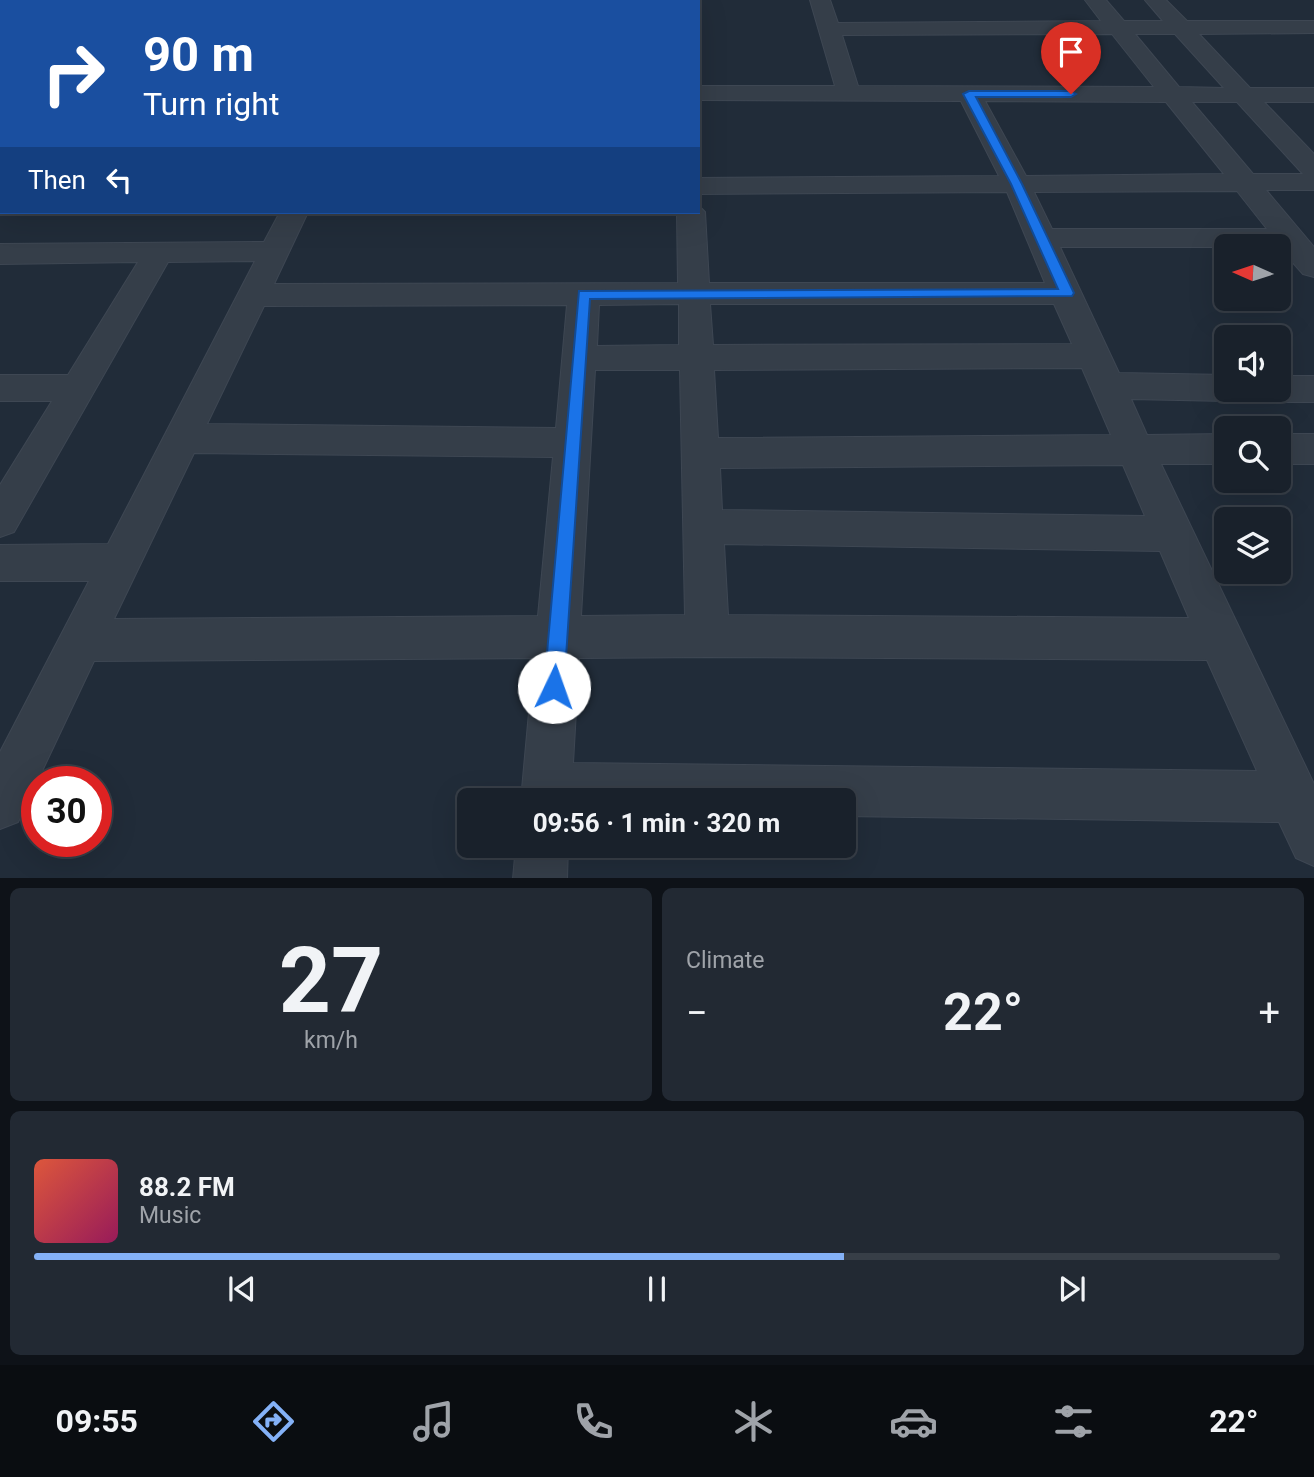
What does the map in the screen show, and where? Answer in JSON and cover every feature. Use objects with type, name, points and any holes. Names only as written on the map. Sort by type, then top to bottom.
[{"type":"street","points":[[820,0],[849,94]]},
{"type":"street","points":[[1095,0],[1287,234]]},
{"type":"street","points":[[1155,0],[1314,170]]},
{"type":"street","points":[[829,29],[1314,27]]},
{"type":"street","points":[[700,93],[1314,94]]},
{"type":"street","points":[[856,804],[1304,819],[1220,639],[1017,184],[969,94]]},
{"type":"street","points":[[700,186],[1314,182]]},
{"type":"street","points":[[0,804],[293,214]]},
{"type":"street","points":[[691,214],[707,636]]},
{"type":"street","points":[[1041,237],[1214,238]]},
{"type":"street","points":[[1292,240],[1314,267]]},
{"type":"street","points":[[0,254],[274,251]]},
{"type":"street","points":[[0,520],[159,252]]},
{"type":"street","points":[[252,295],[1067,293]]},
{"type":"street","points":[[547,788],[584,294]]},
{"type":"street","points":[[579,358],[697,358],[1101,371],[1214,386]]},
{"type":"street","points":[[0,388],[79,388]]},
{"type":"street","points":[[1291,389],[1314,389]]},
{"type":"street","points":[[181,438],[573,443]]},
{"type":"street","points":[[700,453],[1214,449]]},
{"type":"street","points":[[1291,449],[1314,449]]},
{"type":"street","points":[[703,527],[1173,534]]},
{"type":"street","points":[[0,564],[119,562]]},
{"type":"street","points":[[80,640],[557,636],[1220,639]]},
{"type":"street","points":[[540,878],[541,858]]},
{"type":"route","points":[[554,687],[584,294],[1067,293],[1017,184],[969,94],[1071,94]]}]
